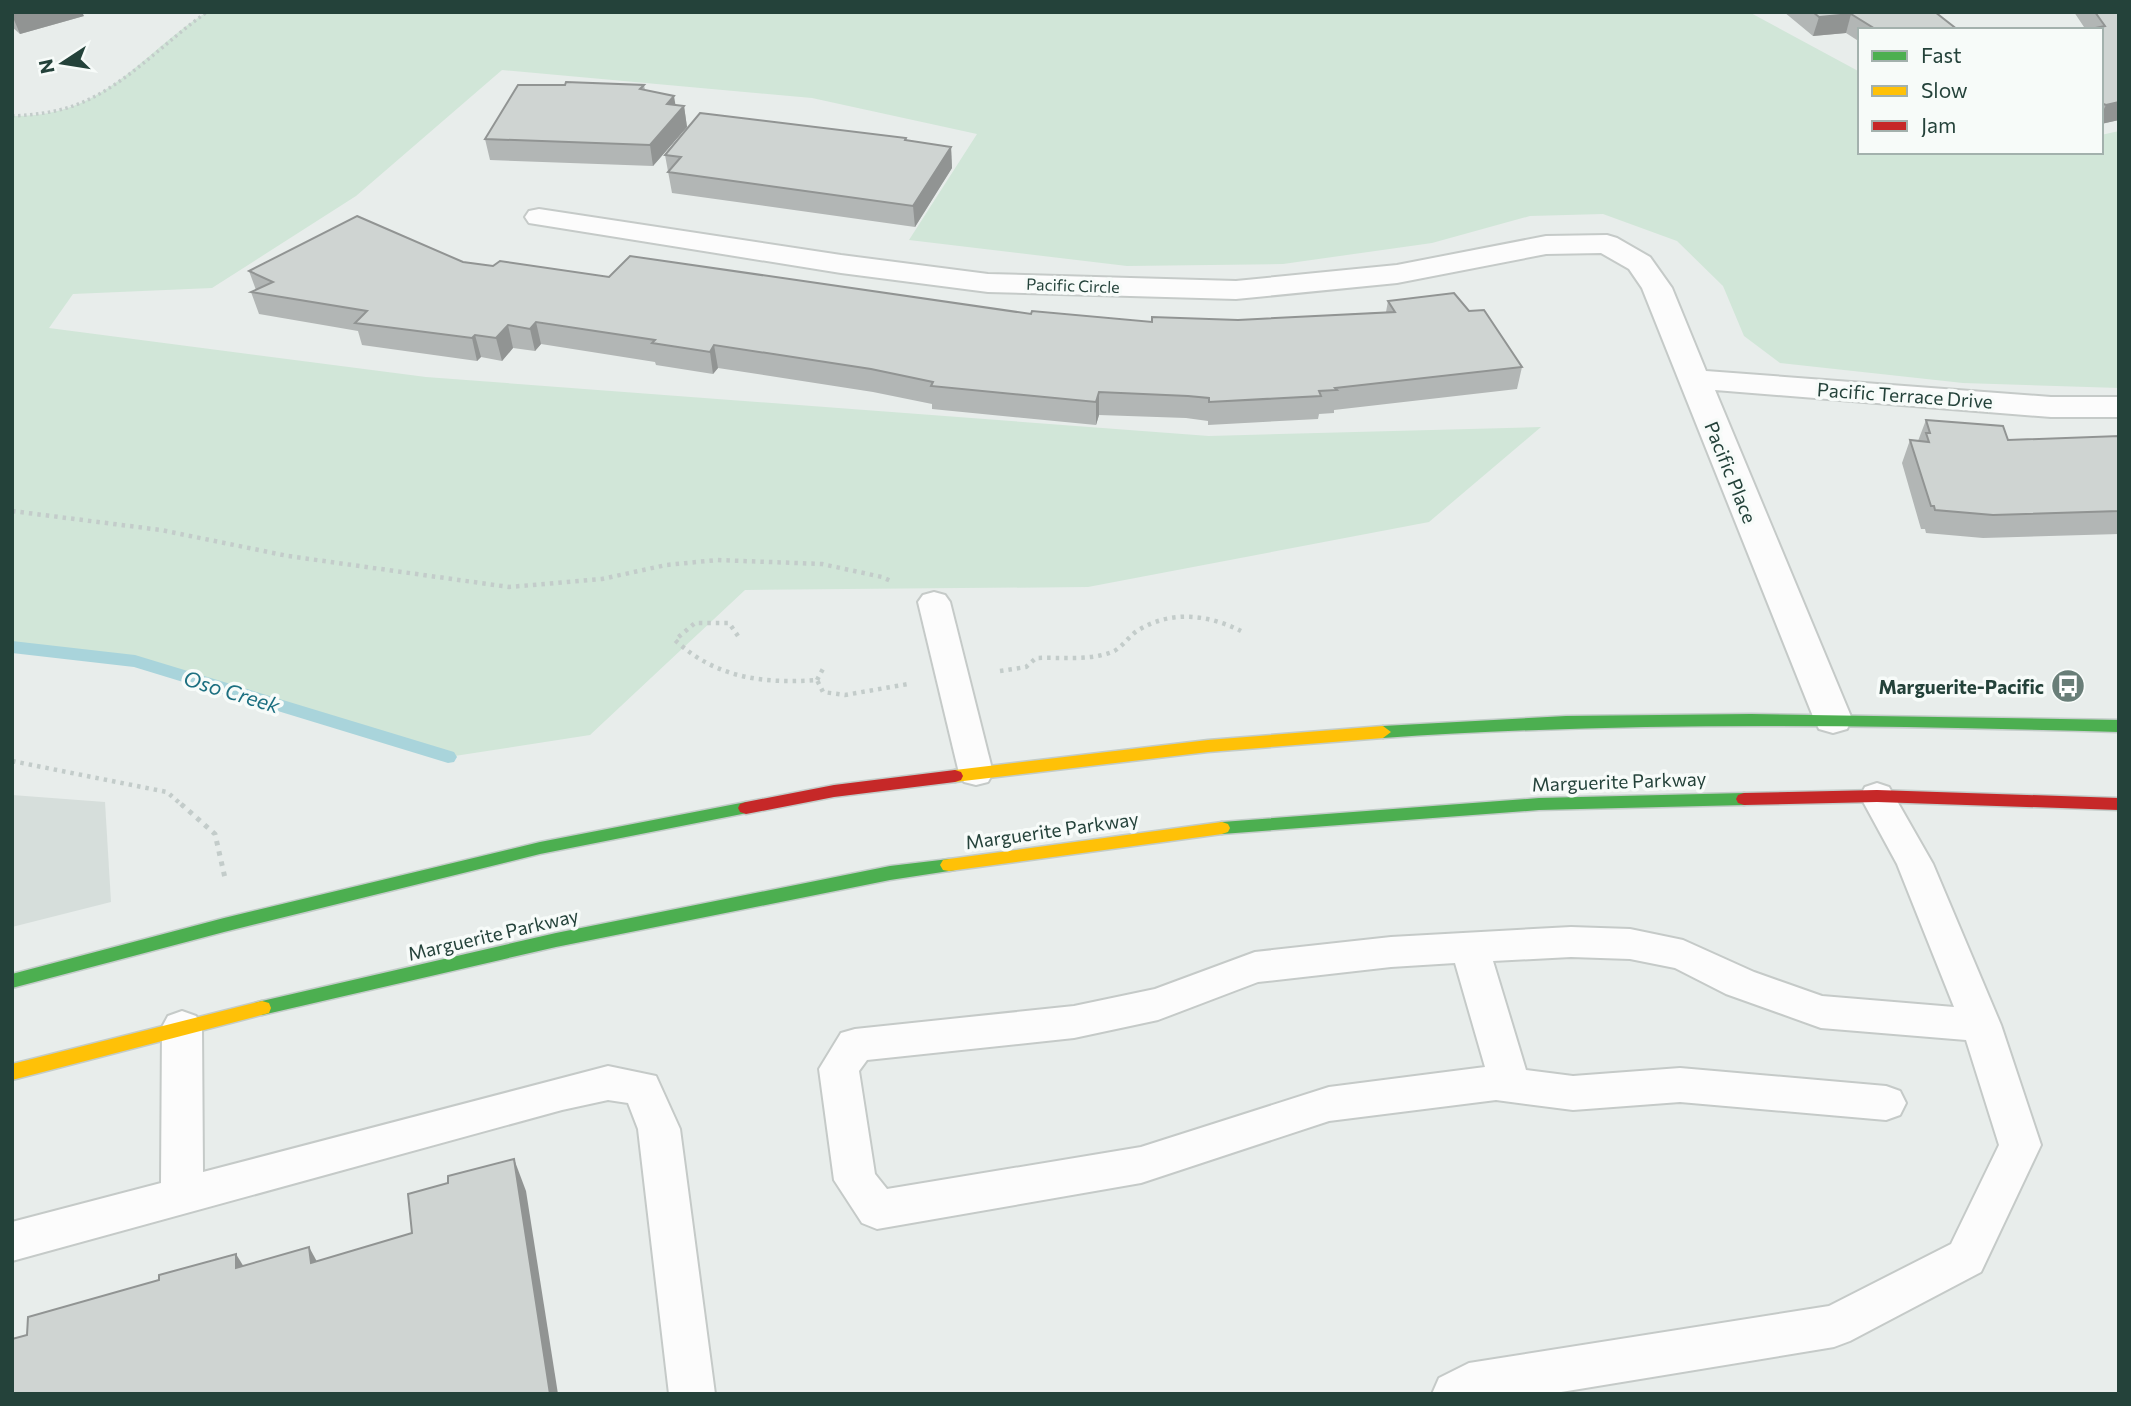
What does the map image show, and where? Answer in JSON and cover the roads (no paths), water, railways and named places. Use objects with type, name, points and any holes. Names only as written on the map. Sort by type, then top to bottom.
[{"type":"main road","points":[[12,981],[223,925],[540,848],[834,791],[976,773],[1208,746],[1503,722],[1833,719],[2119,726]]},
{"type":"main road","name":"Marguerite Parkway","points":[[12,1072],[183,1027],[556,940],[890,873],[1240,826],[1539,804],[1877,796],[2119,804]]},
{"type":"street","name":"Pacific Circle","points":[[539,217],[841,264],[988,283],[1194,289],[1236,290],[1397,274],[1546,245],[1607,244]]},
{"type":"street","name":"Pacific Place","points":[[1607,244],[1640,262],[1657,288],[1833,719]]},
{"type":"street","name":"Pacific Terrace Drive","points":[[1692,379],[2051,407],[2119,407]]},
{"type":"lane","points":[[934,602],[976,773]]},
{"type":"lane","points":[[1455,1394],[1469,1385],[1834,1326],[1966,1258],[2020,1145],[1981,1025],[1915,864],[1877,796]]},
{"type":"lane","points":[[1886,1103],[1680,1085],[1573,1093],[1496,1083],[1329,1104],[1141,1165],[921,1205],[877,1210],[855,1181],[839,1069],[855,1045],[1074,1022],[1158,1004],[1255,967],[1391,952],[1571,942],[1630,944],[1683,954],[1740,983],[1821,1012],[1981,1025]]},
{"type":"lane","points":[[1470,948],[1510,1085]]},
{"type":"lane","points":[[182,1197],[183,1027]]},
{"type":"lane","points":[[12,1242],[562,1094],[608,1083],[642,1088],[659,1129],[692,1394]]},
{"type":"waterway","name":"Oso Creek","points":[[12,647],[135,661],[448,757]]},
{"type":"place","name":"Marguerite-Pacific","points":[[2068,686]]}]
